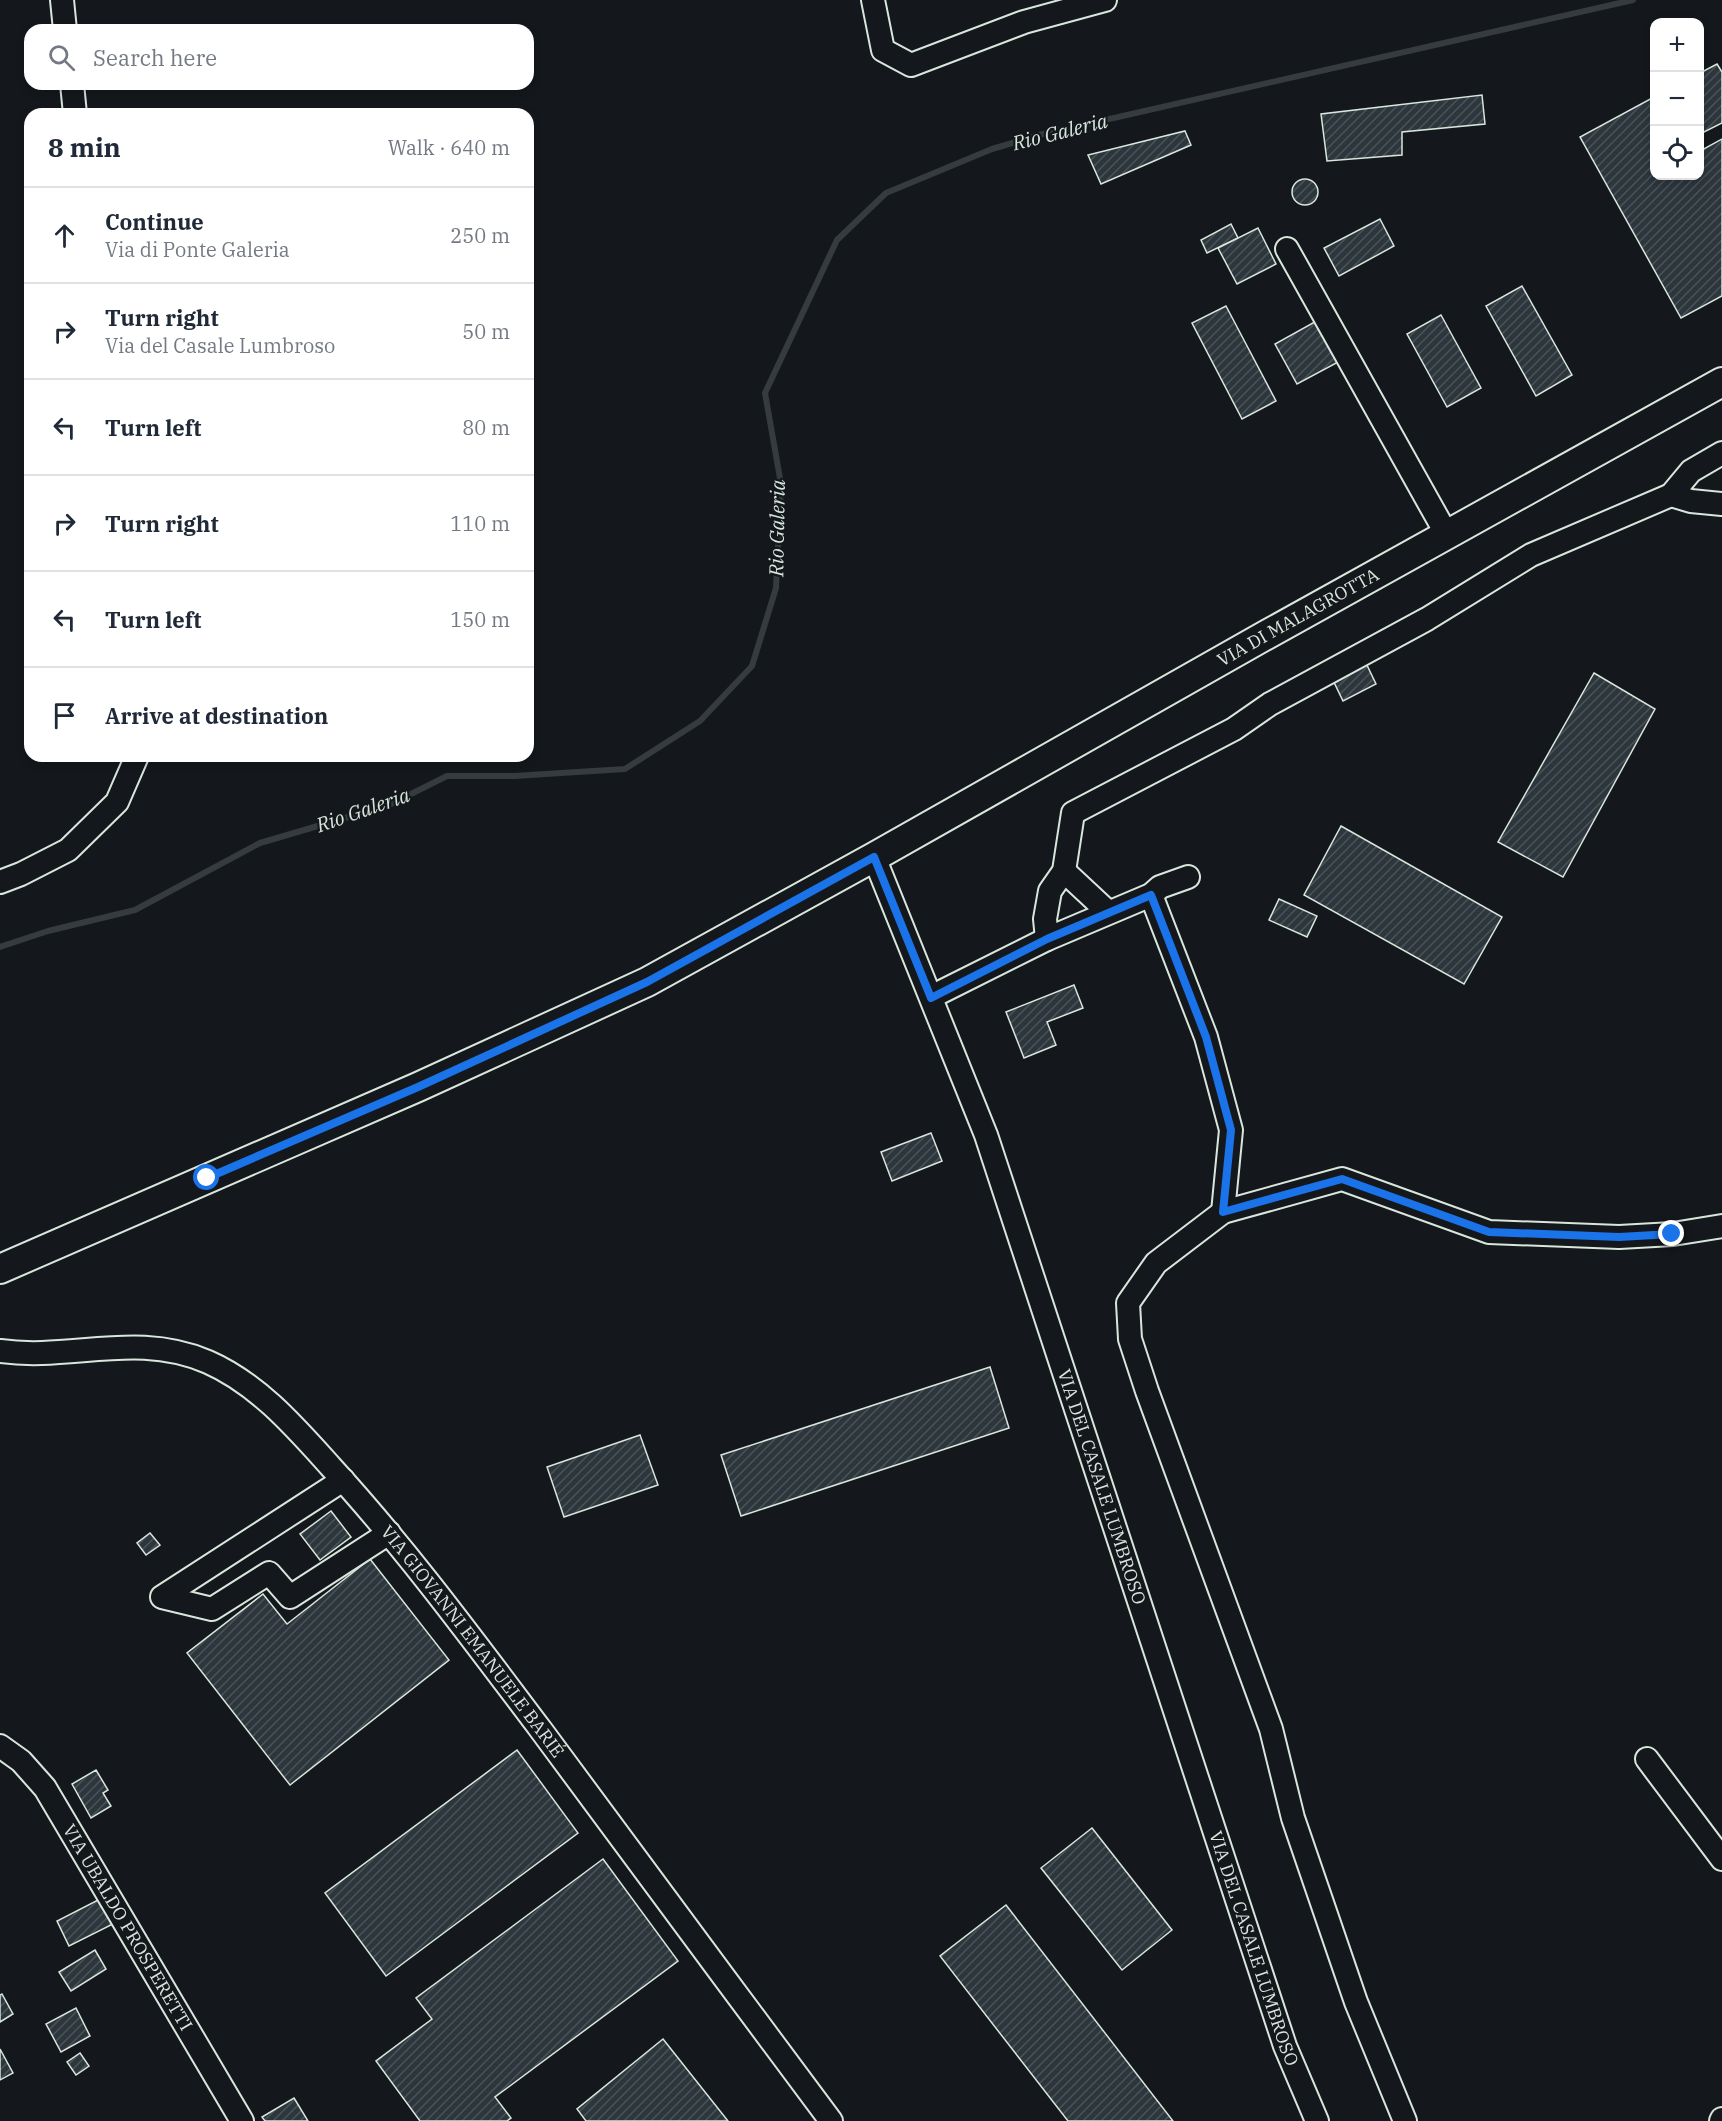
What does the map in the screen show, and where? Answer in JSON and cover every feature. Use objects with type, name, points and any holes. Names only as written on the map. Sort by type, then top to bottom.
[{"type":"main road","name":"VIA DI MALAGROTTA","points":[[0,1269],[418,1087],[647,982],[1722,382]]},
{"type":"street","points":[[62,0],[65,24]]},
{"type":"street","points":[[873,0],[883,50],[911,66],[1024,22],[1105,0]]},
{"type":"street","points":[[73,90],[74,108]]},
{"type":"street","points":[[1287,249],[1447,534]]},
{"type":"street","points":[[1047,939],[1045,919],[1050,891],[1064,871],[1073,813],[1234,729],[1270,704],[1427,620],[1531,555],[1671,495],[1690,471],[1722,453]]},
{"type":"street","points":[[1671,495],[1691,501],[1722,504]]},
{"type":"street","points":[[0,882],[68,850],[117,802],[134,762]]},
{"type":"street","name":"VIA DEL CASALE LUMBROSO","points":[[874,857],[989,1144],[1285,2046],[1317,2121]]},
{"type":"street","points":[[1064,871],[1108,912]]},
{"type":"street","points":[[931,998],[1047,939],[1151,895],[1160,887],[1188,877]]},
{"type":"street","points":[[1151,895],[1206,1037],[1231,1130],[1223,1212]]},
{"type":"street","points":[[1406,2121],[1356,2002],[1293,1818],[1271,1729],[1202,1544],[1130,1339],[1128,1303],[1156,1263],[1223,1212],[1342,1179],[1489,1232],[1619,1237],[1672,1234],[1722,1226]]},
{"type":"street","name":"VIA GIOVANNI EMANUELE BARIÉ","points":[[0,1351],[33,1354],[110,1347],[140,1347],[179,1353],[208,1362],[246,1384],[280,1412],[343,1480],[439,1594],[831,2121]]},
{"type":"street","points":[[343,1480],[162,1597],[212,1609],[270,1573],[290,1597],[389,1533]]},
{"type":"street","name":"VIA UBALDO PROSPERETTI","points":[[0,1746],[21,1761],[45,1788],[242,2121]]},
{"type":"street","points":[[1647,1759],[1722,1859]]},
{"type":"building","points":[[1717,64],[1722,72],[1722,123],[1704,132],[1704,72]]},
{"type":"building","points":[[1482,95],[1485,124],[1402,132],[1402,155],[1327,161],[1321,114]]},
{"type":"building","points":[[1650,99],[1650,180],[1704,180],[1704,149],[1722,139],[1722,296],[1681,318],[1580,137]]},
{"type":"building","points":[[1185,131],[1191,145],[1101,184],[1088,155]]},
{"type":"building","points":[[1305,179],[1314,183],[1318,192],[1314,201],[1305,205],[1296,201],[1292,192],[1296,183]]},
{"type":"building","points":[[1380,219],[1394,246],[1339,276],[1324,248]]},
{"type":"building","points":[[1231,224],[1238,238],[1207,253],[1201,240]]},
{"type":"building","points":[[1258,228],[1276,264],[1237,284],[1218,248]]},
{"type":"building","points":[[1522,286],[1572,375],[1536,396],[1486,306]]},
{"type":"building","points":[[1226,306],[1276,401],[1242,419],[1192,323]]},
{"type":"building","points":[[1441,315],[1481,388],[1447,407],[1407,334]]},
{"type":"building","points":[[1320,319],[1342,360],[1297,384],[1275,344]]},
{"type":"building","points":[[1364,659],[1376,684],[1343,701],[1331,676]]},
{"type":"building","points":[[1594,673],[1655,709],[1563,877],[1498,842]]},
{"type":"building","points":[[1341,826],[1502,917],[1464,984],[1304,895]]},
{"type":"building","points":[[1279,899],[1317,916],[1307,937],[1269,920]]},
{"type":"building","points":[[1074,985],[1083,1008],[1047,1022],[1056,1045],[1024,1058],[1006,1012]]},
{"type":"building","points":[[931,1133],[942,1161],[892,1181],[881,1152]]},
{"type":"building","points":[[990,1367],[1009,1428],[741,1516],[721,1455]]},
{"type":"building","points":[[640,1435],[658,1485],[564,1517],[547,1467]]},
{"type":"building","points":[[331,1511],[351,1537],[320,1560],[300,1534]]},
{"type":"building","points":[[150,1533],[160,1545],[146,1555],[137,1543]]},
{"type":"building","points":[[370,1559],[449,1660],[290,1785],[187,1653],[263,1594],[287,1624]]},
{"type":"building","points":[[517,1750],[578,1833],[386,1976],[325,1893]]},
{"type":"building","points":[[96,1770],[108,1790],[103,1793],[111,1806],[91,1818],[72,1784]]},
{"type":"building","points":[[1092,1828],[1172,1930],[1122,1970],[1041,1868]]},
{"type":"building","points":[[603,1859],[678,1961],[495,2097],[511,2118],[507,2121],[420,2121],[376,2061],[432,2019],[416,1998]]},
{"type":"building","points":[[100,1899],[113,1924],[69,1946],[57,1921]]},
{"type":"building","points":[[1006,1905],[1173,2121],[1068,2121],[940,1956]]},
{"type":"building","points":[[95,1950],[106,1969],[71,1991],[59,1972]]},
{"type":"building","points":[[2,1994],[13,2014],[0,2022],[0,1995]]},
{"type":"building","points":[[76,2008],[90,2036],[61,2052],[46,2024]]},
{"type":"building","points":[[663,2039],[728,2121],[586,2121],[577,2109]]},
{"type":"building","points":[[0,2049],[13,2073],[0,2080]]},
{"type":"building","points":[[80,2053],[89,2066],[76,2075],[67,2062]]},
{"type":"building","points":[[294,2098],[308,2121],[265,2121],[262,2117]]},
{"type":"waterway","name":"Rio Galeria","points":[[0,947],[48,931],[135,910],[260,843],[389,805],[447,776],[514,776],[625,769],[700,721],[752,666],[776,588],[781,484],[765,393],[837,240],[886,193],[992,149],[1039,135],[1633,0]]},
{"type":"route","points":[[207,1178],[418,1087],[647,982],[874,857],[931,998],[1047,939],[1151,895],[1206,1037],[1231,1130],[1223,1212],[1342,1179],[1489,1232],[1619,1237],[1672,1234]]}]
